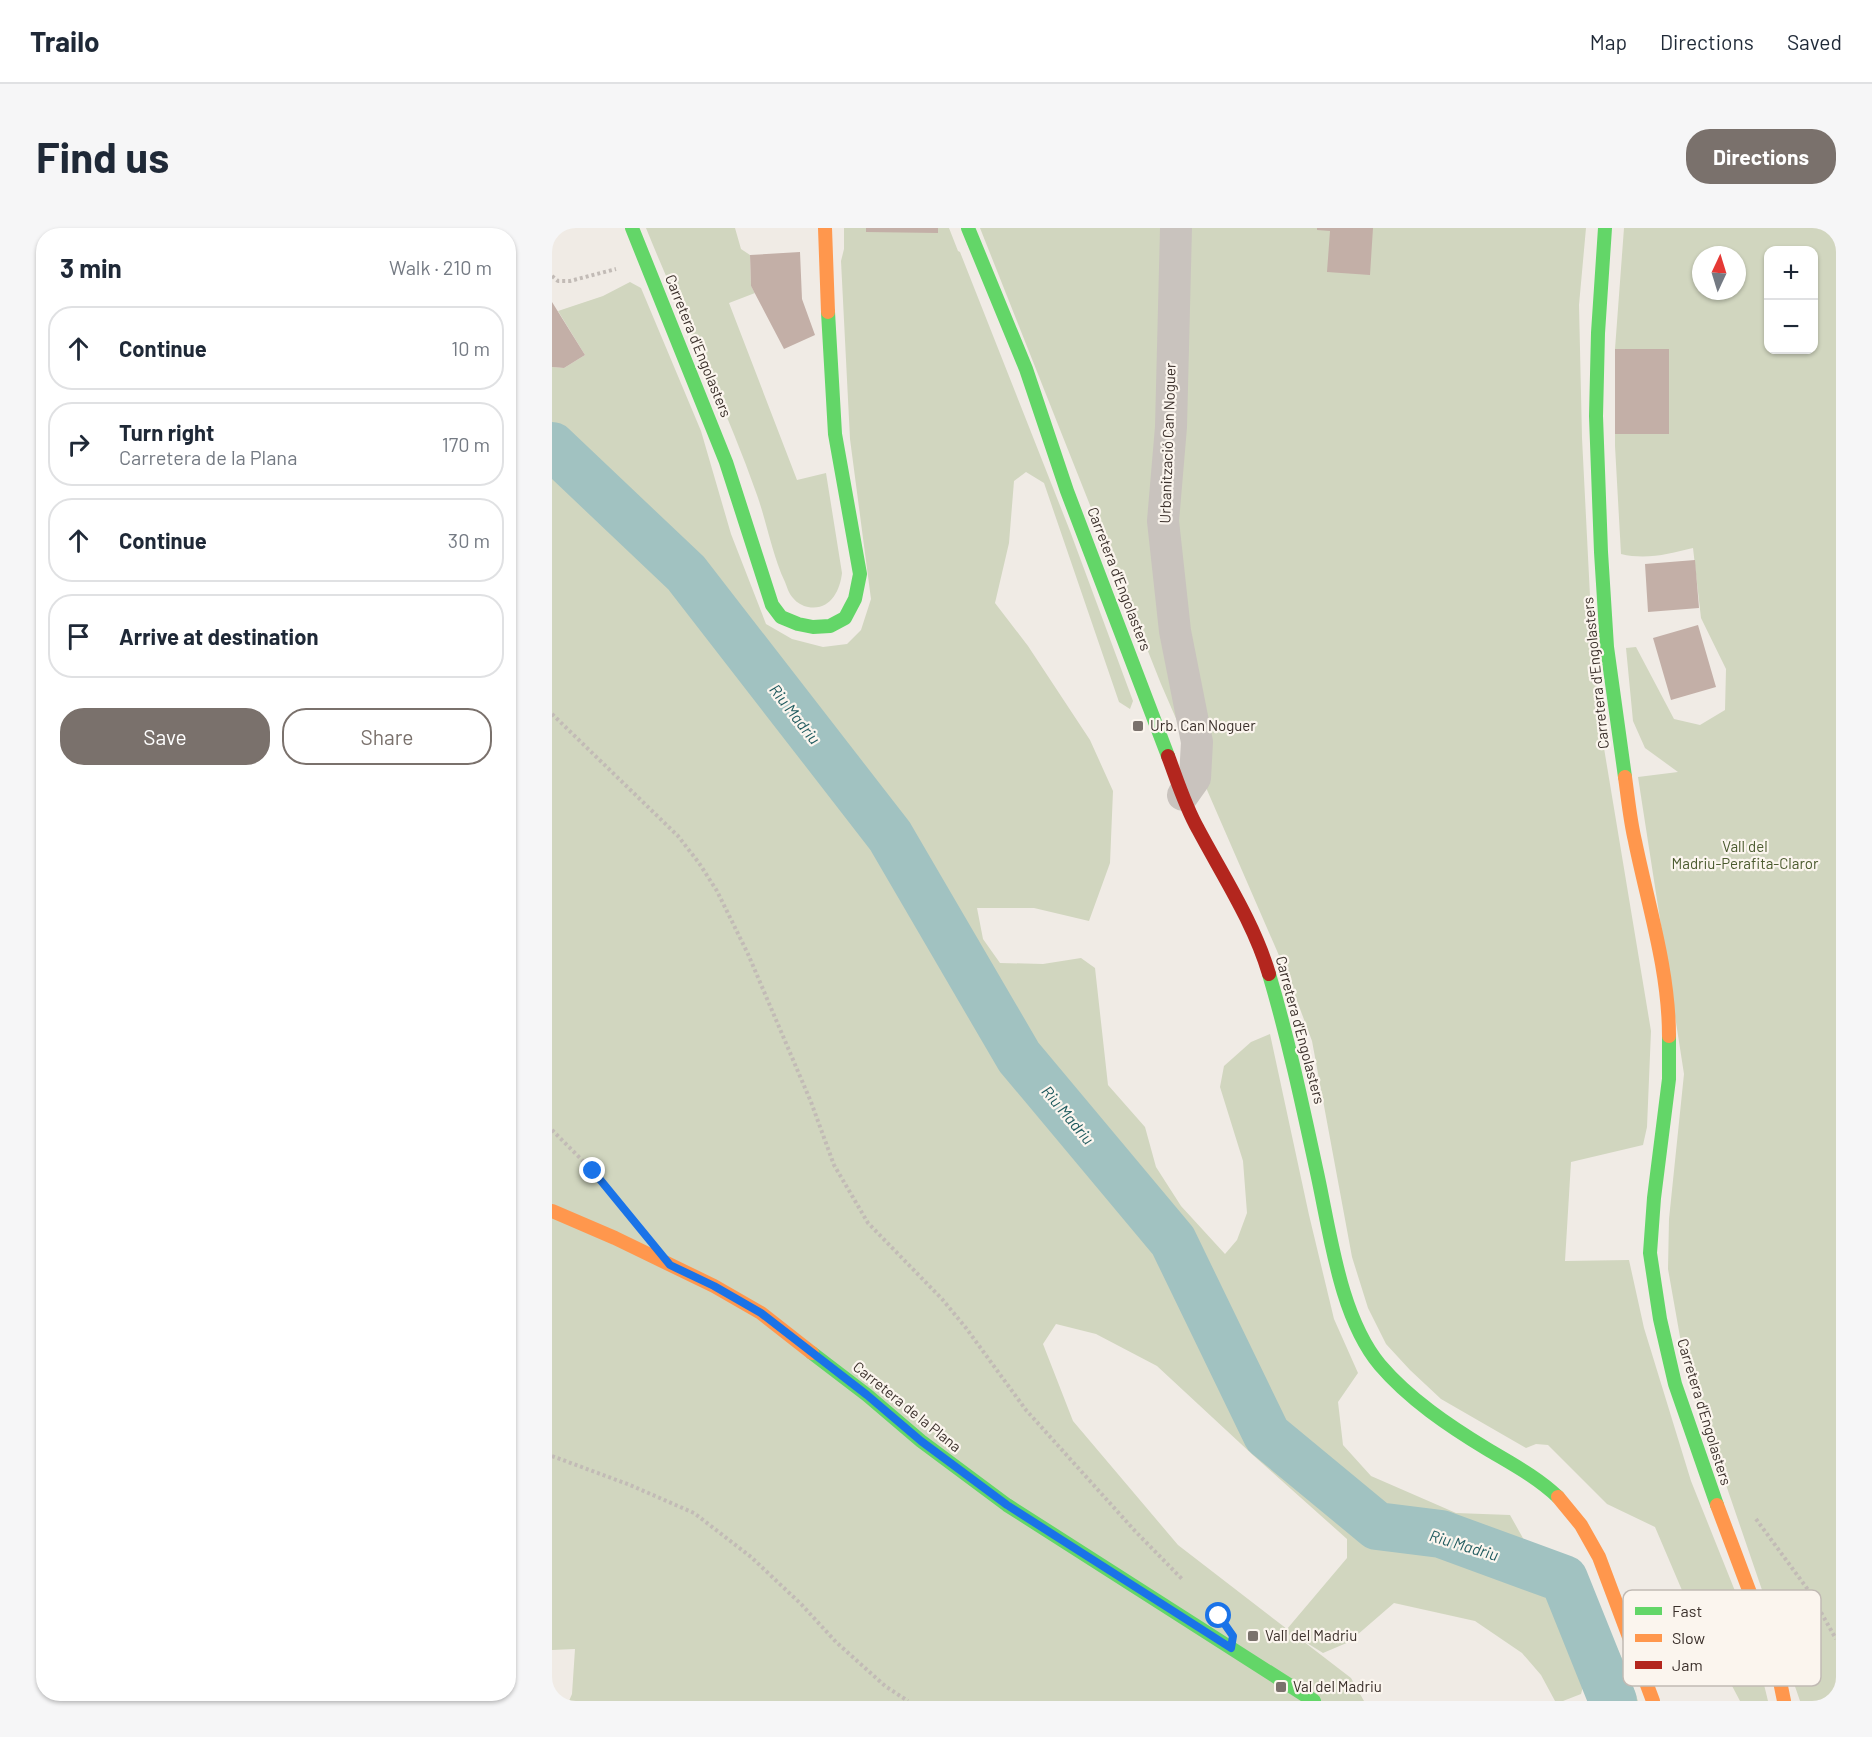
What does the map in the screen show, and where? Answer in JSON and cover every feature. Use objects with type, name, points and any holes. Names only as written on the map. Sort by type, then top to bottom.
[{"type":"main road","name":"Carretera d'Engolasters","points":[[632,228],[726,462],[772,605],[781,617],[813,627],[830,626],[845,618],[855,599],[860,574],[835,434],[825,228]]},
{"type":"main road","name":"Carretera d'Engolasters","points":[[968,228],[1026,369],[1067,491],[1196,826],[1264,956],[1303,1105],[1344,1297],[1357,1328],[1379,1364],[1407,1393],[1466,1436],[1537,1479],[1557,1496],[1581,1525],[1604,1568],[1623,1620]]},
{"type":"main road","name":"Carretera d'Engolasters","points":[[1605,228],[1598,333],[1596,416],[1607,647],[1634,838],[1660,954],[1669,1020],[1669,1079],[1654,1198],[1650,1253],[1660,1319],[1675,1384],[1749,1590]]},
{"type":"main road","name":"Carretera de la Plana","points":[[552,1210],[714,1286],[761,1313],[867,1395],[921,1441],[1007,1505],[1314,1701]]},
{"type":"main road","name":"Carretera d'Engolasters","points":[[1647,1686],[1653,1701]]},
{"type":"main road","name":"Carretera d'Engolasters","points":[[1781,1686],[1784,1701]]},
{"type":"street","name":"Urbanització Can Noguer","points":[[1176,228],[1171,427],[1163,521],[1175,631],[1197,742],[1195,778],[1184,795]]},
{"type":"path","points":[[552,276],[558,281],[579,280],[592,274],[646,261]]},
{"type":"path","points":[[552,714],[678,836],[717,891],[748,954],[811,1102],[834,1164],[868,1223],[942,1299],[1026,1410],[1135,1531],[1185,1582]]},
{"type":"path","points":[[552,1130],[593,1171],[628,1214]]},
{"type":"path","points":[[552,1456],[630,1485],[694,1513],[751,1557],[801,1604],[836,1642],[885,1686],[908,1701]]},
{"type":"path","points":[[1754,1516],[1808,1590]]},
{"type":"path","points":[[1821,1613],[1836,1639]]},
{"type":"green space","points":[[646,228],[735,228],[741,249],[750,255],[751,286],[755,293],[729,303],[797,480],[826,473],[842,573],[833,598],[822,606],[804,606],[796,601],[789,592],[745,461]]},
{"type":"green space","points":[[844,228],[949,228],[1070,531],[1133,701],[1130,709],[1119,702],[1044,483],[1026,472],[1014,481],[1009,543],[995,603],[1028,646],[1090,740],[1113,791],[1110,863],[1089,921],[1034,908],[977,908],[983,939],[1000,963],[1043,964],[1081,958],[1095,968],[1108,1085],[1145,1127],[1156,1167],[1181,1206],[1225,1254],[1237,1240],[1247,1213],[1243,1161],[1220,1087],[1224,1066],[1251,1042],[1270,1034],[1334,1319],[1358,1373],[1338,1402],[1343,1445],[1371,1476],[1456,1513],[1510,1515],[1524,1540],[1548,1550],[1571,1567],[1589,1589],[1623,1661],[1623,1686],[1633,1686],[1638,1701],[1595,1701],[1586,1676],[1581,1694],[1563,1701],[1555,1701],[1541,1675],[1522,1653],[1475,1621],[1394,1603],[1349,1642],[1323,1653],[1299,1638],[1351,1678],[1364,1701],[569,1701],[572,1694],[575,1649],[552,1650],[552,367],[564,368],[585,355],[558,311],[603,296],[630,282],[641,288],[701,431],[731,534],[766,624],[792,639],[823,647],[847,644],[861,630],[871,599],[850,439],[841,261],[844,249]],"holes":[[[1056,1324],[1096,1334],[1157,1366],[1347,1539],[1347,1558],[1287,1629],[1178,1545],[1073,1421],[1043,1344]]]},
{"type":"green space","points":[[980,228],[1586,228],[1579,305],[1582,438],[1590,596],[1601,730],[1651,1031],[1647,1127],[1643,1145],[1571,1162],[1565,1261],[1629,1260],[1644,1328],[1691,1481],[1735,1590],[1682,1590],[1655,1527],[1607,1504],[1548,1445],[1536,1444],[1526,1448],[1441,1399],[1386,1344],[1368,1308],[1352,1257],[1312,1041],[1287,974],[1161,684]]},
{"type":"green space","name":"Vall del Madriu-Perafita-Claror","points":[[1624,228],[1836,228],[1836,1701],[1800,1701],[1795,1686],[1821,1686],[1821,1590],[1762,1590],[1685,1365],[1668,1269],[1669,1219],[1684,1074],[1638,777],[1678,772],[1645,748],[1633,721],[1626,648],[1636,647],[1674,719],[1700,725],[1725,710],[1726,669],[1701,618],[1693,548],[1648,556],[1621,554],[1615,446],[1615,349]]},
{"type":"green space","points":[[1732,1686],[1764,1686],[1768,1701],[1740,1701]]},
{"type":"building","points":[[866,228],[938,228],[938,233],[866,232]]},
{"type":"building","points":[[1317,228],[1373,228],[1370,275],[1327,272],[1330,231],[1317,230]]},
{"type":"building","points":[[800,252],[802,299],[815,335],[784,349],[751,286],[750,255]]},
{"type":"building","points":[[552,302],[585,355],[564,368],[552,367]]},
{"type":"building","points":[[1615,349],[1669,349],[1669,434],[1615,434]]},
{"type":"building","points":[[1695,560],[1699,608],[1648,612],[1645,564]]},
{"type":"building","points":[[1698,625],[1716,687],[1671,700],[1653,638]]},
{"type":"waterway","name":"Riu Madriu","points":[[552,446],[686,573],[890,836],[1019,1057],[1173,1241],[1267,1435],[1377,1526],[1441,1534],[1564,1579],[1613,1701]]},
{"type":"traffic: fast","points":[[632,228],[726,462],[772,605],[781,617],[813,627],[830,626],[845,618],[855,599],[860,574],[835,434],[828,312]]},
{"type":"traffic: fast","points":[[968,228],[1026,369],[1067,491],[1168,756]]},
{"type":"traffic: fast","points":[[1605,228],[1598,333],[1596,416],[1607,647],[1625,777]]},
{"type":"traffic: fast","points":[[1269,974],[1311,1144],[1338,1271],[1345,1297],[1366,1345],[1391,1377],[1430,1411],[1533,1477],[1558,1497]]},
{"type":"traffic: fast","points":[[1669,1036],[1669,1079],[1654,1198],[1650,1253],[1660,1319],[1675,1384],[1717,1505]]},
{"type":"traffic: fast","points":[[812,1353],[867,1395],[921,1441],[1007,1505],[1314,1701]]},
{"type":"traffic: slow","points":[[825,228],[828,312]]},
{"type":"traffic: slow","points":[[1625,777],[1633,833],[1662,962],[1669,1036]]},
{"type":"traffic: slow","points":[[552,1211],[615,1238],[714,1286],[761,1313],[812,1353]]},
{"type":"traffic: slow","points":[[1558,1497],[1581,1525],[1599,1557],[1623,1621]]},
{"type":"traffic: slow","points":[[1717,1505],[1749,1590]]},
{"type":"traffic: slow","points":[[1647,1686],[1653,1701]]},
{"type":"traffic: slow","points":[[1781,1686],[1784,1701]]},
{"type":"traffic: jam","points":[[1168,756],[1189,811],[1247,918],[1269,974]]},
{"type":"place","name":"Urb. Can Noguer","points":[[1138,726]]},
{"type":"place","name":"Vall del Madriu","points":[[1253,1636]]},
{"type":"place","name":"Val del Madriu","points":[[1281,1687]]},
{"type":"route","points":[[593,1171],[670,1265],[714,1286],[761,1313],[867,1395],[921,1441],[1007,1505],[1231,1648],[1233,1636],[1219,1616]]}]
